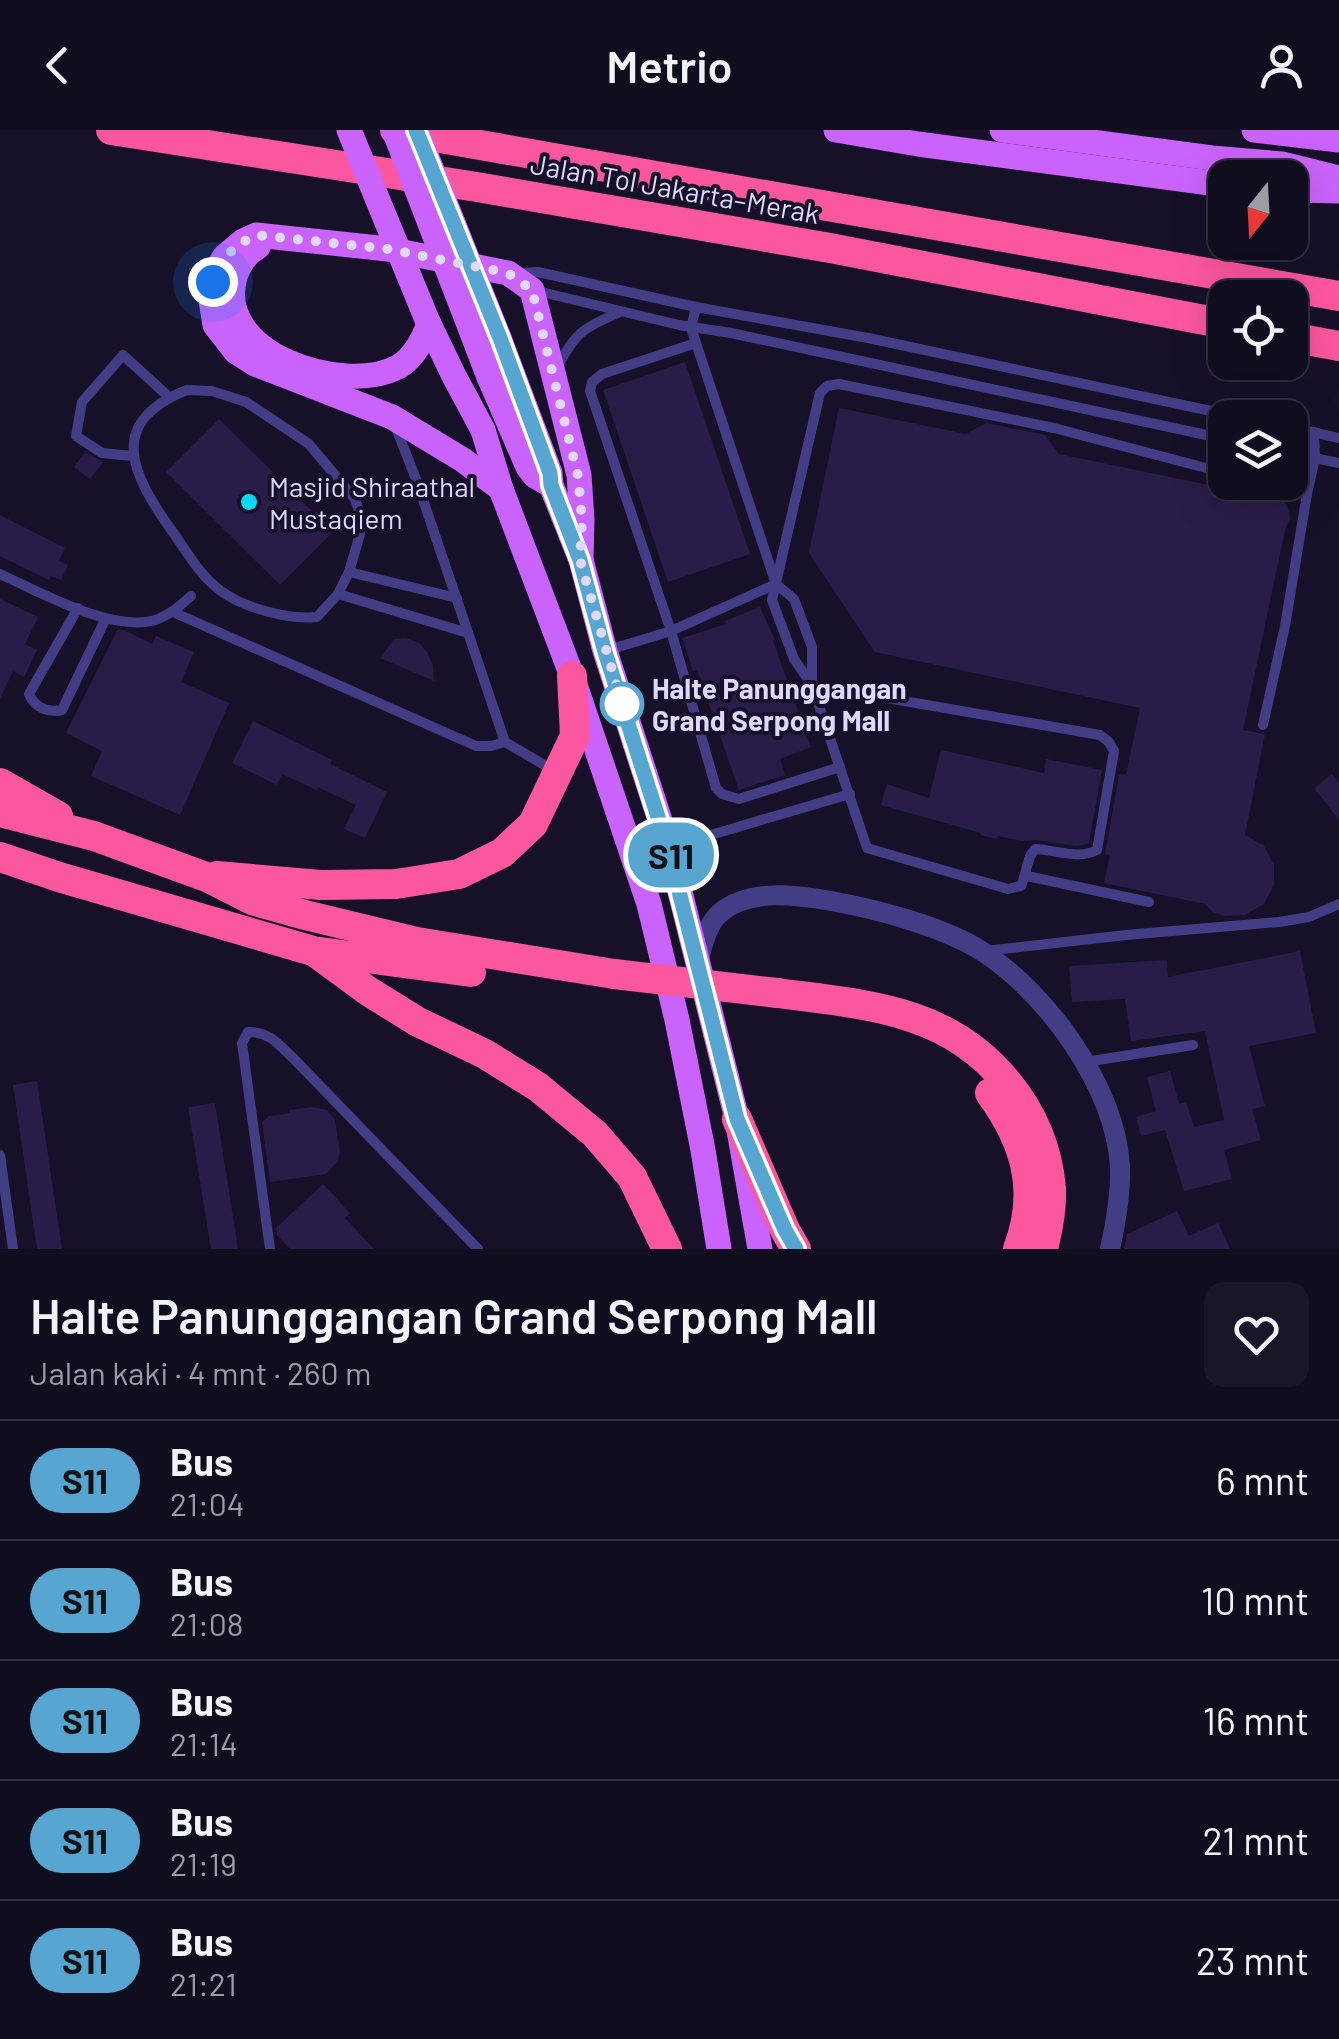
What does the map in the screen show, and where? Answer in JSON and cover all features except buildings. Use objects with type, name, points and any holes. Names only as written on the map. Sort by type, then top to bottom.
[{"type":"highway","name":"Jalan Tol Jakarta–Merak","points":[[111,130],[477,187],[830,248],[1208,321]]},
{"type":"highway","name":"Jalan Tol Jakarta–Merak","points":[[394,130],[1339,296]]},
{"type":"highway","points":[[1308,340],[1339,346]]},
{"type":"highway","points":[[209,878],[225,875],[322,885],[396,884],[460,874],[502,853],[533,824],[575,736],[572,676]]},
{"type":"highway","points":[[0,783],[94,836]]},
{"type":"highway","points":[[0,812],[94,836],[209,878],[252,900],[362,930],[616,984]]},
{"type":"highway","points":[[0,857],[313,951],[779,1003],[844,1002],[912,1017],[970,1045],[1020,1098],[1036,1128],[1051,1190],[1042,1249]]},
{"type":"highway","points":[[313,951],[418,1022],[485,1054],[538,1087],[595,1134],[632,1178],[667,1249]]},
{"type":"highway","points":[[779,1003],[902,1034],[948,1054],[970,1072],[1008,1118],[1026,1167],[1030,1195],[1027,1223],[1018,1249]]},
{"type":"highway","points":[[737,1119],[796,1249]]},
{"type":"main road","points":[[348,130],[429,323],[460,367]]},
{"type":"main road","points":[[379,130],[460,367],[485,417],[483,430],[501,489],[572,676],[649,904],[677,1020],[719,1249]]},
{"type":"main road","points":[[394,130],[528,467],[551,485]]},
{"type":"main road","points":[[416,130],[519,391],[580,560],[668,848],[698,961],[737,1119],[760,1249]]},
{"type":"main road","points":[[836,130],[1208,183]]},
{"type":"main road","points":[[1002,130],[1282,164],[1339,178]]},
{"type":"main road","points":[[1254,130],[1339,140]]},
{"type":"main road","points":[[1308,190],[1339,191]]},
{"type":"main road","points":[[501,489],[463,460],[392,418],[255,364],[236,352],[216,325],[210,294],[216,269],[225,256],[256,235],[281,237],[388,249],[508,273],[532,290],[578,476],[580,560]]},
{"type":"main road","points":[[281,237],[250,251],[238,269],[232,290],[234,311],[246,333],[274,356],[302,367],[368,376],[397,367],[410,358],[424,339],[429,323]]},
{"type":"street","points":[[698,961],[712,922],[722,911],[760,896],[812,898],[856,906],[902,918],[982,951],[1044,1005],[1070,1037],[1103,1100],[1120,1164],[1119,1199],[1110,1249]]},
{"type":"lane","points":[[508,273],[538,272],[696,308],[868,338],[1208,410]]},
{"type":"lane","points":[[532,290],[691,328],[732,333],[1208,435]]},
{"type":"lane","points":[[696,308],[691,328],[776,584],[794,600],[812,647],[812,685]]},
{"type":"lane","points":[[553,376],[568,344],[588,326],[619,312]]},
{"type":"lane","points":[[696,343],[602,374],[592,382],[590,391],[670,631],[716,788],[722,794],[740,798],[840,767]]},
{"type":"lane","points":[[132,456],[102,453],[76,436],[82,402],[123,355],[169,397]]},
{"type":"lane","points":[[812,685],[1100,735],[1114,750],[1097,850],[1091,854],[1035,849],[1021,886],[1008,889],[866,848],[812,685],[794,660],[772,600],[820,393],[827,386],[838,384],[1054,428],[1208,468]]},
{"type":"lane","points":[[188,390],[212,391],[246,402],[308,444],[355,499],[361,516],[360,534],[338,594],[316,617],[298,619],[276,615],[224,593],[204,575],[148,496],[132,456],[142,422],[169,397],[188,390]]},
{"type":"lane","points":[[392,418],[506,742],[559,773]]},
{"type":"lane","points":[[1308,431],[1339,438]]},
{"type":"lane","points":[[1308,489],[1314,432]]},
{"type":"lane","points":[[1308,457],[1339,463]]},
{"type":"lane","points":[[1264,725],[1306,500]]},
{"type":"lane","points":[[349,572],[457,598]]},
{"type":"lane","points":[[0,574],[105,620],[155,620],[173,612],[191,596]]},
{"type":"lane","points":[[605,652],[670,631],[776,584]]},
{"type":"lane","points":[[338,594],[468,632]]},
{"type":"lane","points":[[78,608],[30,694],[32,702],[44,710],[62,710],[105,620]]},
{"type":"lane","points":[[173,612],[476,746],[506,742]]},
{"type":"lane","points":[[668,848],[850,794]]},
{"type":"lane","points":[[1026,876],[1149,902]]},
{"type":"lane","points":[[982,951],[1279,922],[1308,917],[1339,904]]},
{"type":"lane","points":[[270,1249],[242,1043],[248,1032],[269,1036],[294,1059],[478,1249]]},
{"type":"lane","points":[[1083,1062],[1193,1045]]},
{"type":"lane","points":[[0,1155],[13,1249]]},
{"type":"bus line","name":"S11","points":[[416,130],[500,338],[580,560],[668,848],[737,1119],[796,1249]]},
{"type":"place","name":"Masjid Shiraathal Mustaqiem","points":[[249,502]]},
{"type":"place","name":"Halte Panunggangan Grand Serpong Mall","points":[[622,704]]},
{"type":"route","points":[[213,282],[225,256],[256,235],[388,249],[508,273],[532,290],[578,476],[580,560],[622,704]]}]
